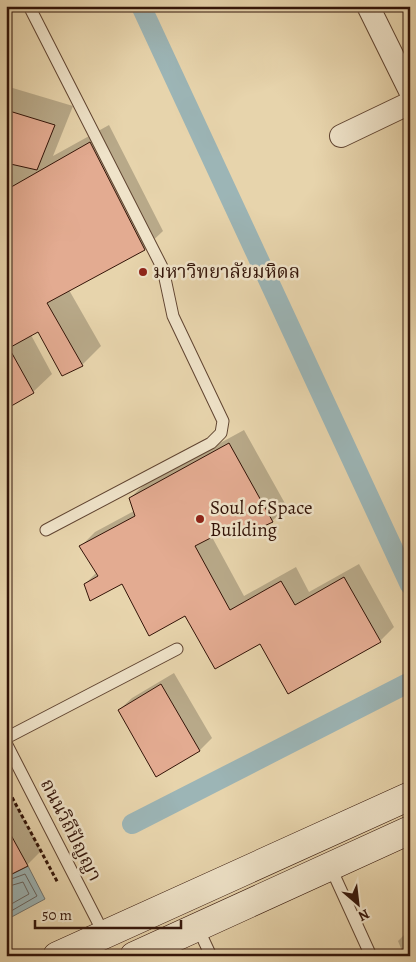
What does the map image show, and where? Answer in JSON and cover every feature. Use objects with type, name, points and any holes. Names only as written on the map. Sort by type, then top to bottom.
[{"type":"main road","points":[[57,956],[410,796]]},
{"type":"main road","points":[[134,956],[410,830]]},
{"type":"street","points":[[368,6],[410,92]]},
{"type":"street","points":[[341,136],[410,103]]},
{"type":"lane","points":[[29,6],[163,269],[173,316],[223,421],[221,433],[211,444],[46,530]]},
{"type":"lane","points":[[6,738],[177,650]]},
{"type":"lane","name":"ถนนวิถีปัญญา","points":[[6,743],[104,934]]},
{"type":"lane","points":[[330,866],[371,956]]},
{"type":"lane","points":[[197,926],[211,956]]},
{"type":"path","points":[[6,786],[60,886]]},
{"type":"water","points":[[28,866],[45,899],[6,920],[6,877]]},
{"type":"building","points":[[6,110],[55,125],[37,170],[6,163]]},
{"type":"building","points":[[90,142],[145,250],[47,303],[83,366],[62,376],[38,332],[9,348],[34,393],[6,409],[6,190]]},
{"type":"building","points":[[229,443],[273,522],[240,537],[234,526],[195,546],[230,610],[281,581],[295,605],[344,577],[381,642],[288,694],[260,644],[215,669],[185,616],[149,636],[122,584],[90,601],[84,584],[98,576],[79,546],[135,516],[129,498]]},
{"type":"building","points":[[161,684],[200,751],[156,777],[118,710]]},
{"type":"building","points":[[6,826],[28,866],[6,877]]},
{"type":"waterway","points":[[141,6],[410,585]]},
{"type":"waterway","points":[[132,824],[410,682]]},
{"type":"place","name":"มหาวิทยาลัยมหิดล","points":[[143,272]]},
{"type":"place","name":"Soul of Space Building","points":[[200,519]]}]
